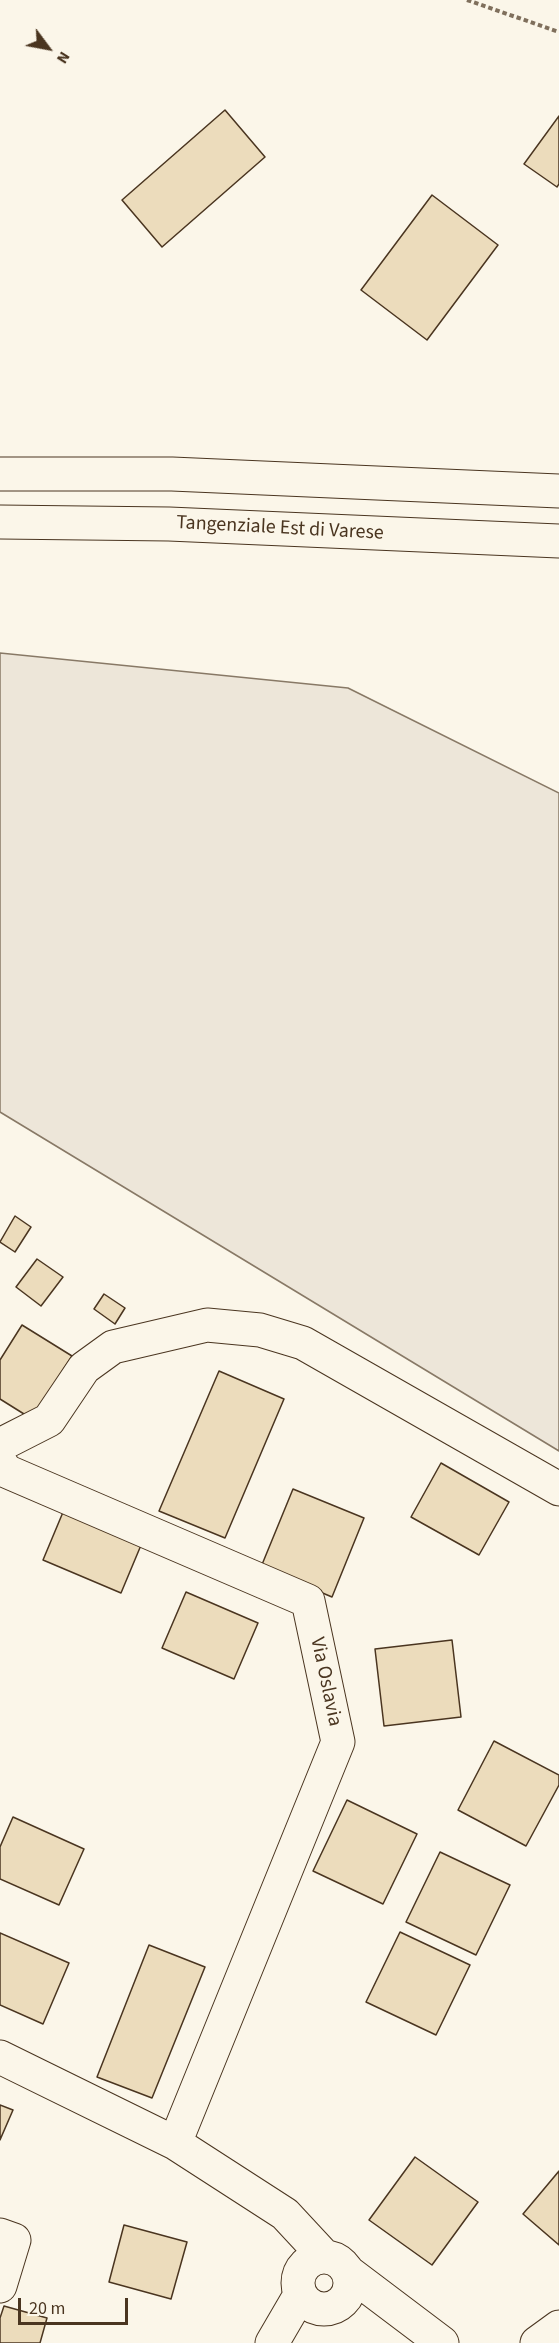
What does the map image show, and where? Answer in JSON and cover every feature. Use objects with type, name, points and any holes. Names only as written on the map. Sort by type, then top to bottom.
[{"type":"main road","points":[[0,474],[172,474],[559,491]]},
{"type":"main road","name":"Tangenziale Est di Varese","points":[[0,522],[168,524],[559,541]]},
{"type":"main road","points":[[0,1445],[49,1420],[84,1368],[113,1347],[207,1325],[260,1330],[303,1343],[559,1489]]},
{"type":"main road","name":"Via Oslavia","points":[[0,1462],[6,1471],[308,1601],[338,1742],[175,2143]]},
{"type":"main road","points":[[0,2057],[175,2143],[285,2214],[336,2264],[441,2342]]},
{"type":"main road","points":[[285,2214],[311,2298],[286,2343]]},
{"type":"main road","points":[[0,2235],[14,2240],[0,2286]]},
{"type":"main road","points":[[336,2264],[309,2261],[299,2273],[311,2298],[392,2320],[441,2342]]},
{"type":"main road","points":[[272,2343],[311,2298],[346,2297],[350,2290],[336,2264]]},
{"type":"main road","points":[[537,2343],[559,2327]]},
{"type":"path","points":[[467,0],[559,32]]},
{"type":"shaded area","points":[[0,653],[348,688],[559,793],[559,1451],[0,1112]]},
{"type":"building","points":[[225,110],[265,157],[162,247],[122,200]]},
{"type":"building","points":[[559,116],[559,184],[557,187],[524,164]]},
{"type":"building","points":[[432,195],[498,245],[427,340],[361,290]]},
{"type":"building","points":[[15,1216],[31,1227],[15,1252],[0,1242]]},
{"type":"building","points":[[37,1259],[63,1277],[41,1306],[16,1287]]},
{"type":"building","points":[[104,1294],[125,1308],[115,1324],[94,1309]]},
{"type":"building","points":[[22,1325],[72,1356],[32,1419],[0,1399],[0,1360]]},
{"type":"building","points":[[219,1371],[284,1399],[225,1538],[159,1511]]},
{"type":"building","points":[[441,1463],[509,1502],[479,1555],[411,1517]]},
{"type":"building","points":[[293,1489],[364,1518],[332,1597],[261,1567]]},
{"type":"building","points":[[66,1505],[144,1538],[121,1593],[43,1560]]},
{"type":"building","points":[[186,1592],[258,1623],[234,1679],[162,1648]]},
{"type":"building","points":[[452,1640],[461,1717],[384,1726],[375,1649]]},
{"type":"building","points":[[494,1741],[559,1775],[559,1785],[526,1846],[458,1810]]},
{"type":"building","points":[[347,1800],[417,1834],[383,1904],[313,1871]]},
{"type":"building","points":[[13,1817],[84,1849],[59,1905],[0,1879],[0,1847]]},
{"type":"building","points":[[440,1852],[510,1885],[476,1955],[406,1922]]},
{"type":"building","points":[[400,1932],[470,1965],[436,2035],[366,2002]]},
{"type":"building","points":[[0,1933],[69,1963],[43,2024],[0,2005]]},
{"type":"building","points":[[149,1945],[205,1967],[152,2098],[97,2077]]},
{"type":"building","points":[[0,2105],[13,2110],[0,2140]]},
{"type":"building","points":[[415,2157],[478,2202],[432,2265],[369,2220]]},
{"type":"building","points":[[559,2171],[559,2245],[523,2214]]},
{"type":"building","points":[[124,2225],[187,2242],[171,2299],[109,2282]]},
{"type":"building","points":[[4,2306],[47,2318],[40,2343],[0,2343],[0,2318]]}]
